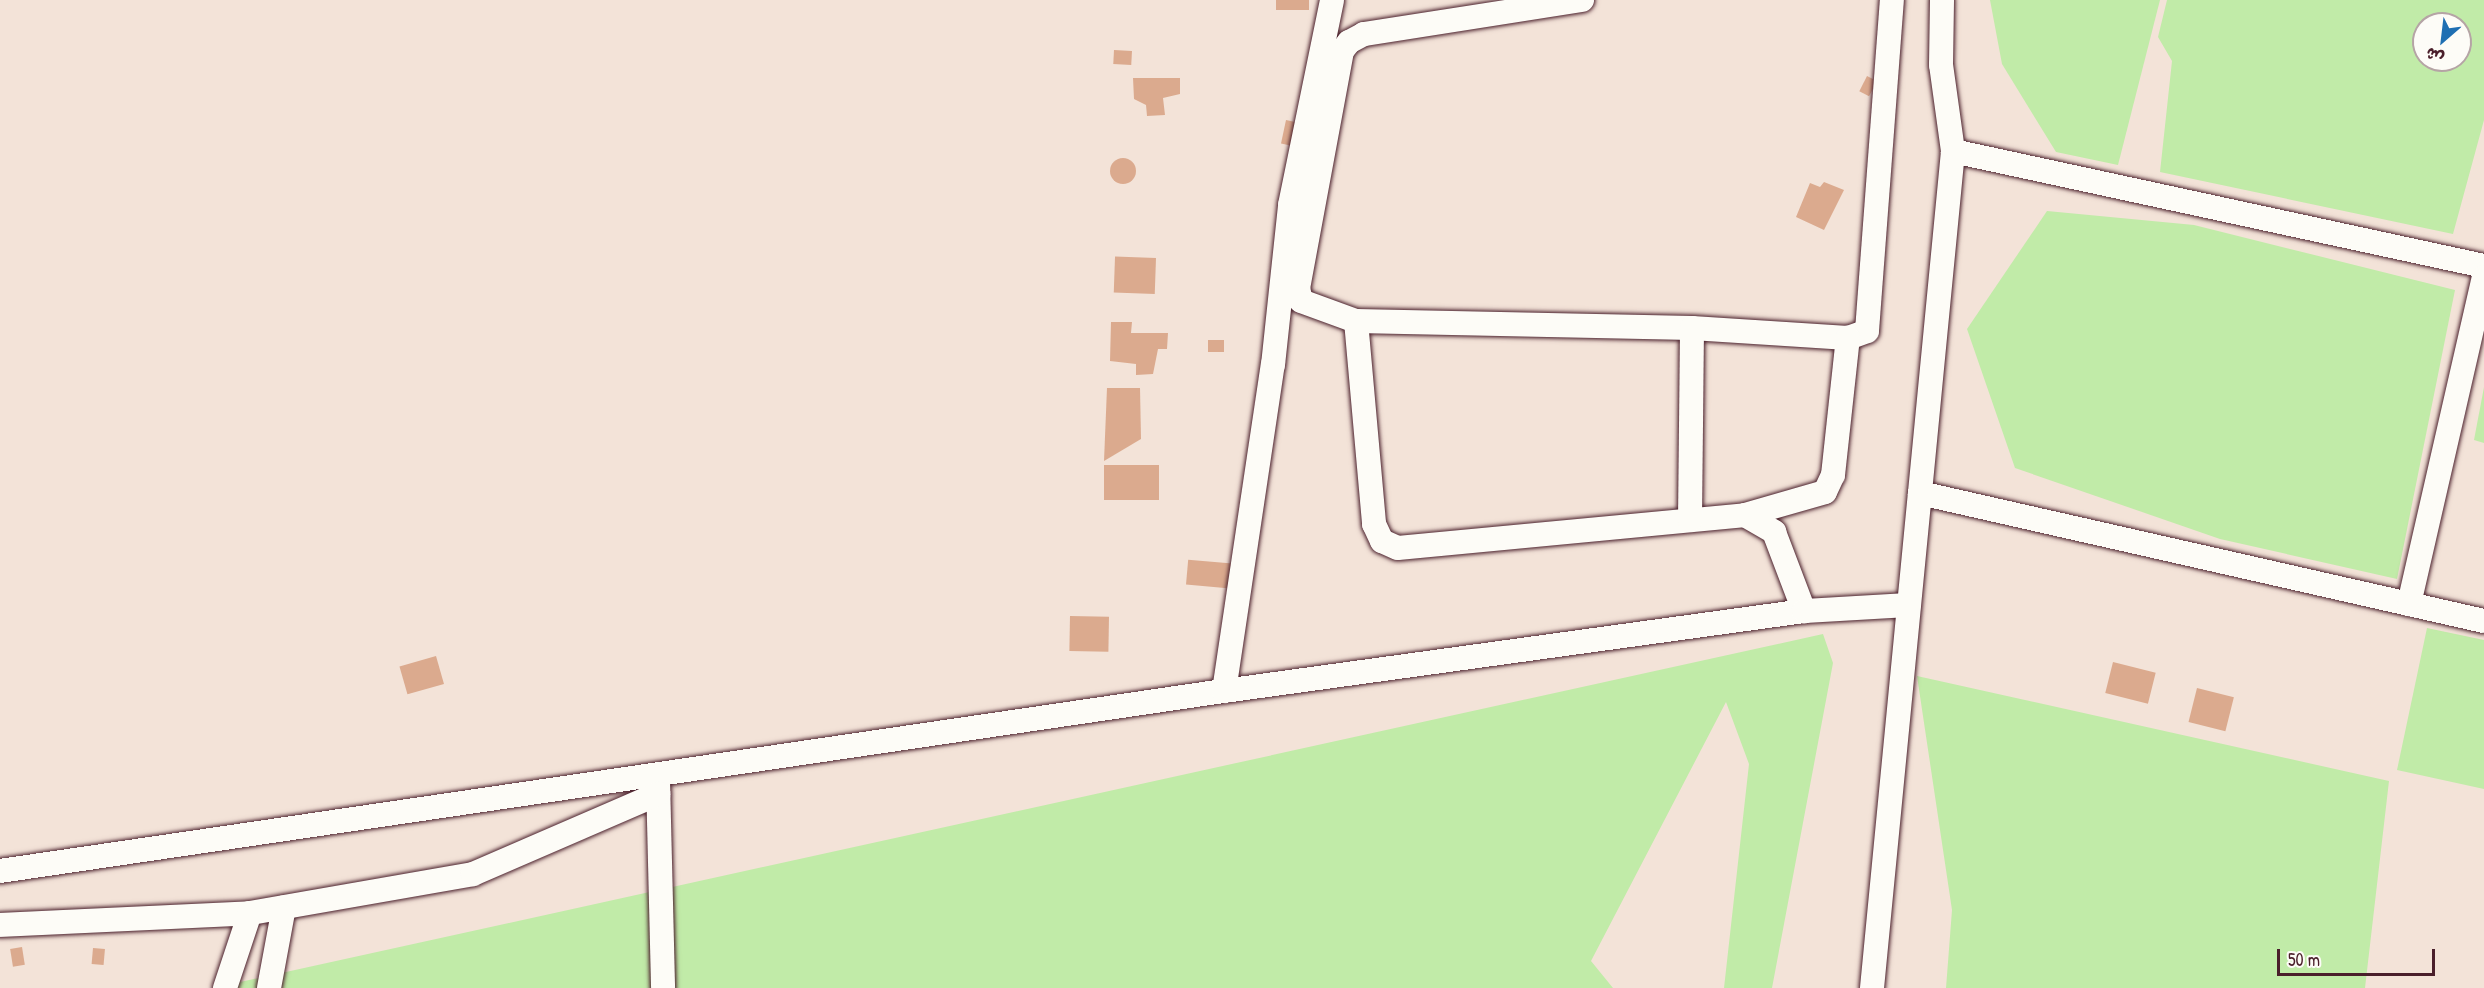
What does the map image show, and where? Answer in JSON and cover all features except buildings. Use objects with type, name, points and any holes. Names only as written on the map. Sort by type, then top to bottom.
[{"type":"street","points":[[1224,692],[1273,364],[1290,205],[1332,0]]},
{"type":"street","points":[[1582,0],[1364,34],[1342,51],[1298,288],[1307,307],[1356,321],[1692,328],[1848,338],[1867,330],[1871,313],[1892,0]]},
{"type":"street","points":[[1872,988],[1953,151],[1941,65],[1942,0]]},
{"type":"street","points":[[1953,151],[2484,266]]},
{"type":"street","points":[[2409,604],[2484,277]]},
{"type":"street","points":[[1356,321],[1374,524],[1382,541],[1398,548],[1745,515],[1825,492],[1833,475],[1848,338]]},
{"type":"street","points":[[1690,520],[1692,328]]},
{"type":"street","points":[[1920,493],[2484,621]]},
{"type":"street","points":[[1745,515],[1774,532],[1804,611]]},
{"type":"street","points":[[0,871],[658,785],[1224,692],[1804,611],[1909,605]]},
{"type":"street","points":[[0,925],[250,913],[473,874],[658,785]]},
{"type":"street","points":[[658,785],[663,988]]},
{"type":"street","points":[[269,988],[284,907]]},
{"type":"street","points":[[225,988],[250,913]]},
{"type":"green space","points":[[1990,0],[2160,0],[2118,165],[2056,152],[2002,64]]},
{"type":"green space","points":[[2167,0],[2484,0],[2484,120],[2453,234],[2160,172],[2172,61],[2158,37]]},
{"type":"green space","points":[[2047,211],[2194,225],[2455,290],[2397,579],[2220,539],[2015,468],[1967,329]]},
{"type":"green space","points":[[2484,387],[2484,443],[2474,440]]},
{"type":"green space","points":[[2427,628],[2484,640],[2484,789],[2397,770]]},
{"type":"green space","points":[[1823,634],[1833,663],[1772,988],[1724,988],[1749,764],[1726,702],[1591,961],[1613,988],[213,988]]},
{"type":"green space","points":[[1917,676],[2389,781],[2365,988],[1946,988],[1952,910]]}]
